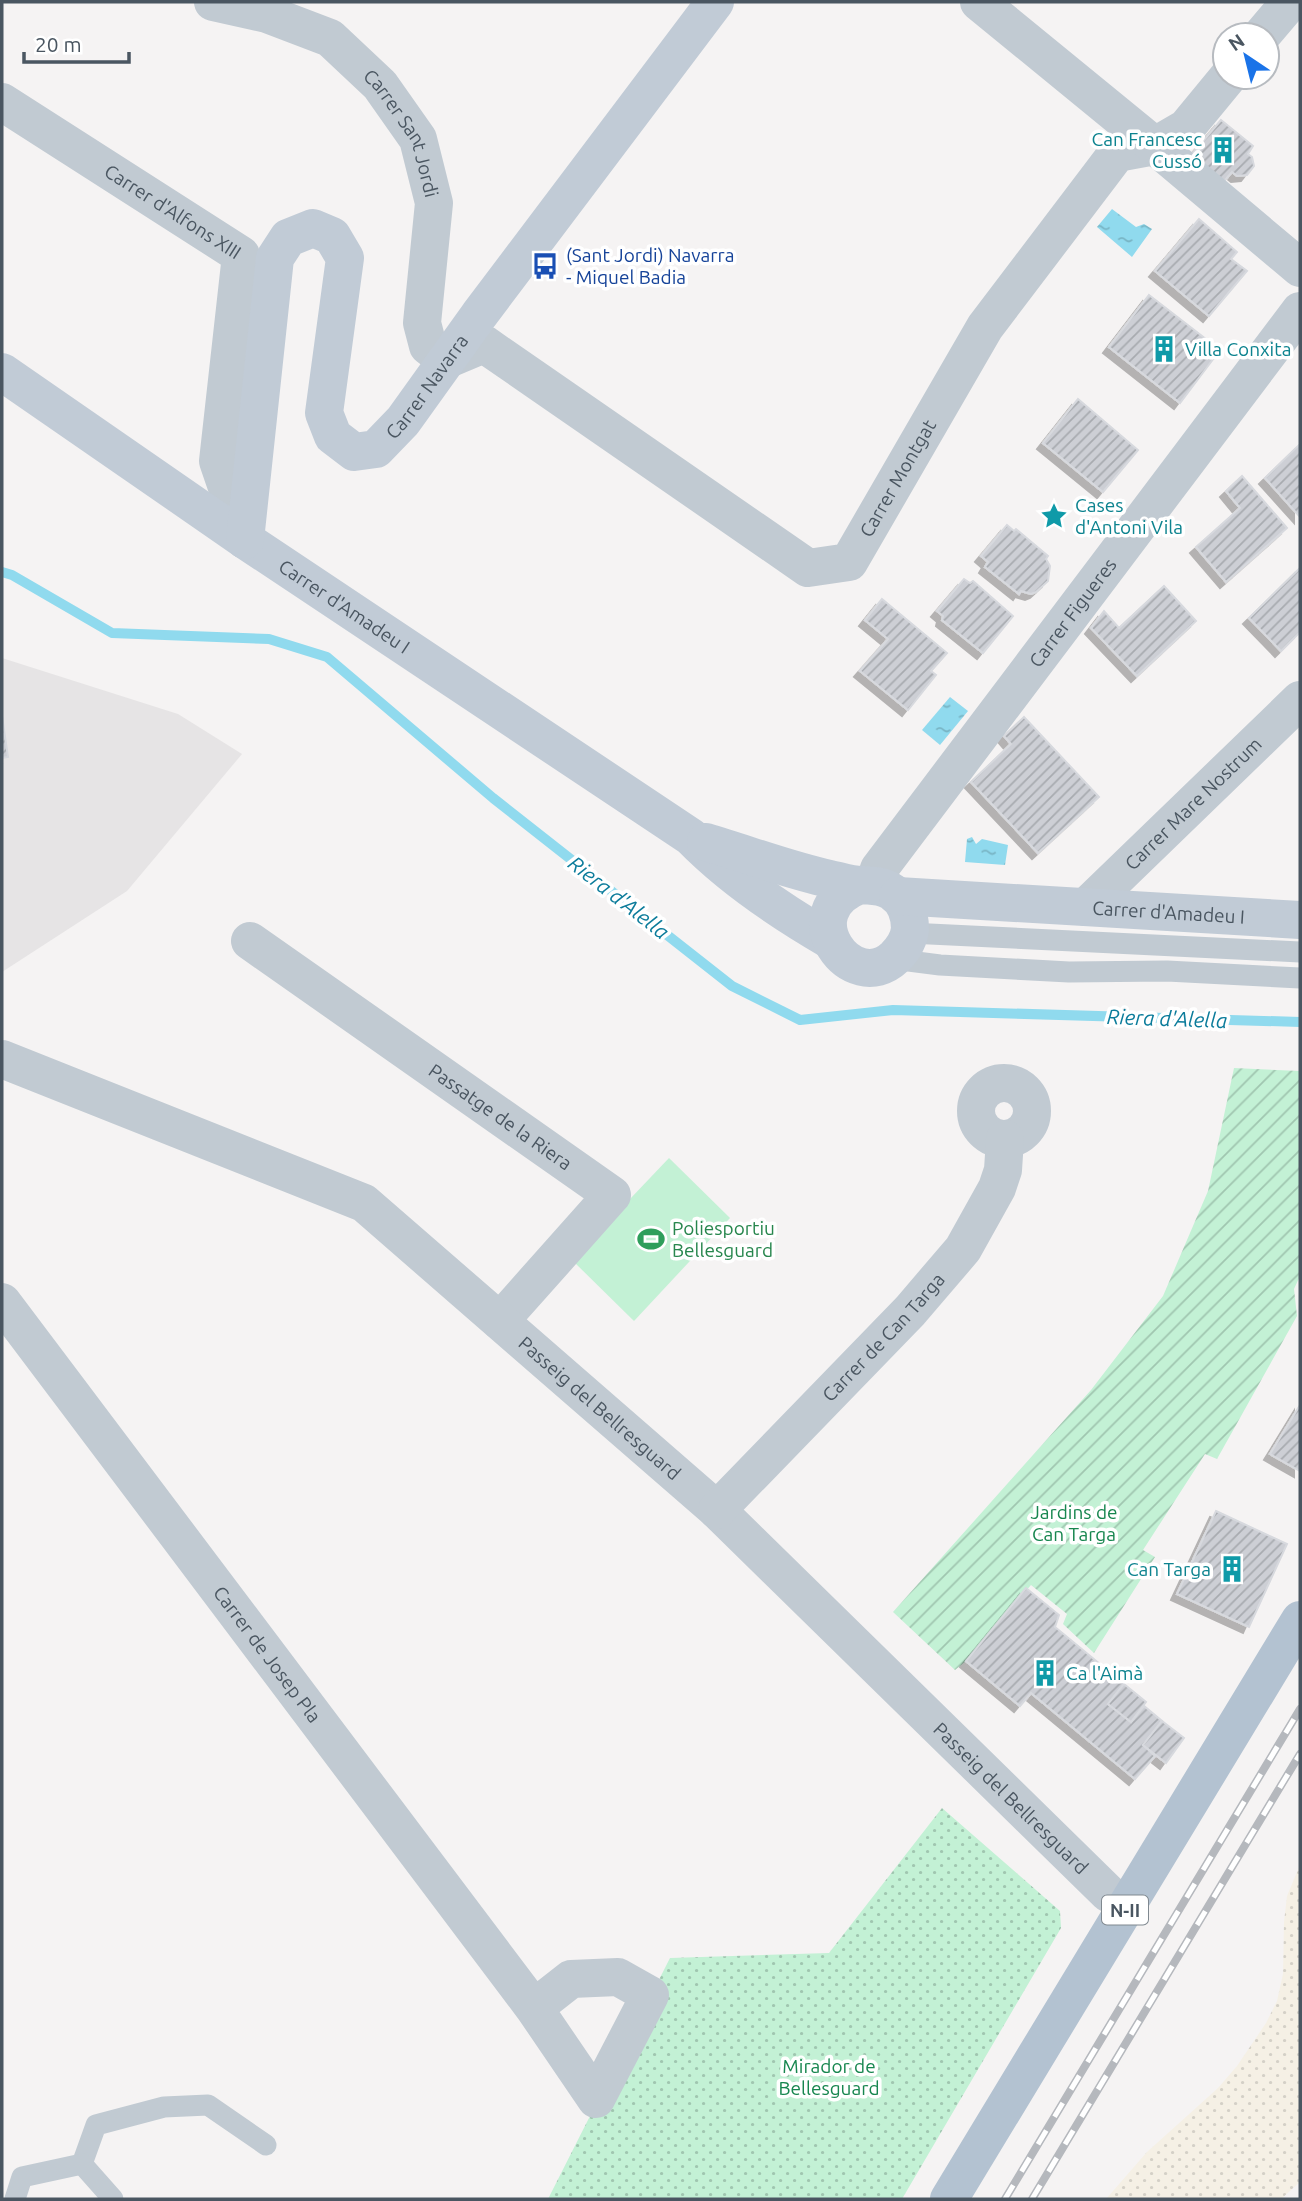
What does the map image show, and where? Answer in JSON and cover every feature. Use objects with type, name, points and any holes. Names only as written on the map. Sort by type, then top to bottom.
[{"type":"main road","name":"N-II","points":[[950,2199],[1300,1620]]},
{"type":"street","name":"Carrer Sant Jordi","points":[[213,2],[267,14],[330,38],[380,85],[418,139],[434,203],[422,323],[428,346],[466,345]]},
{"type":"street","name":"Carrer Navarra","points":[[245,540],[275,258],[288,237],[313,228],[332,236],[345,258],[324,413],[333,436],[354,452],[376,449],[466,345],[715,2]]},
{"type":"street","points":[[979,2],[1300,268]]},
{"type":"street","points":[[1274,21],[1290,2]]},
{"type":"street","name":"Carrer Montgat","points":[[466,345],[808,568],[849,562],[985,327],[1117,153],[1155,146],[1186,128],[1216,91]]},
{"type":"street","name":"Carrer d'Alfons XIII","points":[[2,102],[241,255],[218,461],[245,540]]},
{"type":"street","name":"Carrer Figueres","points":[[891,913],[879,869],[1300,311]]},
{"type":"street","name":"Carrer d'Amadeu I","points":[[2,372],[245,540],[691,837],[712,858],[782,910],[830,940],[837,953],[849,962],[864,967],[880,966],[891,913]]},
{"type":"street","name":"Carrer Mare Nostrum","points":[[1086,907],[1300,700]]},
{"type":"street","name":"Carrer d'Amadeu I","points":[[691,837],[827,878],[891,913],[956,918],[1037,905],[1300,920]]},
{"type":"street","points":[[830,940],[827,926],[830,912],[836,900],[847,890],[891,913]]},
{"type":"street","name":"Passatge de la Riera","points":[[250,941],[612,1195],[500,1321]]},
{"type":"street","name":"Passeig del Bellresguard","points":[[2,1059],[364,1203],[717,1510],[1108,1893]]},
{"type":"street","name":"Carrer de Can Targa","points":[[717,1510],[910,1311],[963,1249],[997,1188],[1003,1170],[1005,1139]]},
{"type":"street","name":"Carrer de Josep Pla","points":[[2,1302],[534,2008]]},
{"type":"lane","points":[[891,913],[1300,952]]},
{"type":"lane","points":[[891,913],[940,965],[1069,972],[1167,971],[1300,978]]},
{"type":"lane","points":[[82,2164],[96,2125],[163,2107],[208,2105],[266,2145]]},
{"type":"lane","points":[[15,2199],[22,2177],[82,2164]]},
{"type":"lane","points":[[82,2164],[113,2199]]},
{"type":"shaded area","points":[[2,658],[178,714],[242,754],[127,891],[2,972]]},
{"type":"green space","name":"Jardins de Can Targa","points":[[1234,1068],[1300,1071],[1300,1276],[1294,1289],[1297,1316],[1217,1459],[1205,1454],[1143,1550],[1155,1557],[1094,1653],[1063,1624],[1067,1614],[1031,1585],[966,1661],[955,1670],[893,1612],[1091,1390],[1163,1296],[1208,1191]]},
{"type":"green space","name":"Poliesportiu Bellesguard","points":[[669,1158],[730,1218],[634,1321],[572,1260]]},
{"type":"green space","name":"Mirador de Bellesguard","points":[[942,1808],[1060,1911],[1061,1928],[902,2199],[548,2199],[670,1958],[829,1953]]},
{"type":"sand","points":[[1300,1865],[1300,2182],[1281,2199],[1106,2199],[1147,2152],[1218,2088],[1237,2066],[1266,2023],[1277,2001],[1283,1974],[1287,1896]]},
{"type":"water","points":[[1112,209],[1136,227],[1144,224],[1152,229],[1132,257],[1097,227]]},
{"type":"water","points":[[950,697],[968,711],[940,745],[922,730]]},
{"type":"water","points":[[972,837],[976,844],[982,839],[1008,845],[1005,865],[965,862],[967,839]]},
{"type":"building","name":"Can Francesc Cussó","points":[[1221,120],[1253,146],[1248,154],[1252,157],[1254,166],[1247,175],[1237,176],[1232,172],[1219,187],[1186,161]]},
{"type":"building","points":[[1199,219],[1237,252],[1231,259],[1247,271],[1209,316],[1155,271]]},
{"type":"building","name":"Villa Conxita","points":[[1149,295],[1220,350],[1180,403],[1109,347]]},
{"type":"building","points":[[1078,399],[1138,450],[1103,492],[1043,443]]},
{"type":"building","points":[[1300,444],[1300,517],[1265,478]]},
{"type":"building","points":[[1242,476],[1287,528],[1226,582],[1196,547],[1240,508],[1226,491]]},
{"type":"building","points":[[1007,525],[1014,531],[1016,529],[1048,556],[1048,581],[1031,594],[1021,591],[1019,594],[985,567],[988,562],[981,556]]},
{"type":"building","points":[[1300,568],[1300,632],[1281,651],[1249,618]]},
{"type":"building","points":[[964,579],[970,583],[973,581],[1013,616],[983,653],[942,620],[943,616],[937,611]]},
{"type":"building","points":[[1164,586],[1196,621],[1137,676],[1091,628],[1104,611],[1119,628]]},
{"type":"building","points":[[882,599],[947,653],[931,671],[936,675],[908,710],[860,671],[888,639],[865,620]]},
{"type":"building","points":[[2,716],[8,757],[2,758]]},
{"type":"building","points":[[1024,717],[1099,797],[1038,853],[971,782],[1011,744],[1004,736]]},
{"type":"building","points":[[1300,1405],[1300,1471],[1270,1454]]},
{"type":"building","name":"Can Targa","points":[[1216,1511],[1287,1544],[1249,1627],[1177,1594]]},
{"type":"building","name":"Ca l'Aimà","points":[[1026,1588],[1059,1615],[1055,1627],[1124,1684],[1108,1704],[1131,1722],[1144,1706],[1162,1721],[1143,1745],[1155,1756],[1135,1779],[1031,1693],[1020,1706],[966,1661]]},
{"type":"building","points":[[1124,1684],[1146,1702],[1131,1722],[1108,1704]]},
{"type":"building","points":[[1162,1721],[1184,1738],[1166,1763],[1143,1745]]},
{"type":"waterway","name":"Riera d'Alella","points":[[2,572],[12,575],[112,633],[269,639],[327,657],[493,798],[732,986],[800,1020],[893,1010],[1300,1022]]},
{"type":"railway","points":[[1005,2199],[1300,1709]]},
{"type":"railway","points":[[1032,2199],[1300,1754]]},
{"type":"place","name":"Can Francesc Cussó","points":[[1223,150]]},
{"type":"place","name":"(Sant Jordi) Navarra - Miquel Badia","points":[[545,266]]},
{"type":"place","name":"Villa Conxita","points":[[1164,349]]},
{"type":"place","name":"Cases d'Antoni Vila","points":[[1054,516]]},
{"type":"place","name":"Poliesportiu Bellesguard","points":[[651,1239]]},
{"type":"place","name":"Can Targa","points":[[1232,1569]]},
{"type":"place","name":"Ca l'Aimà","points":[[1045,1673]]}]
